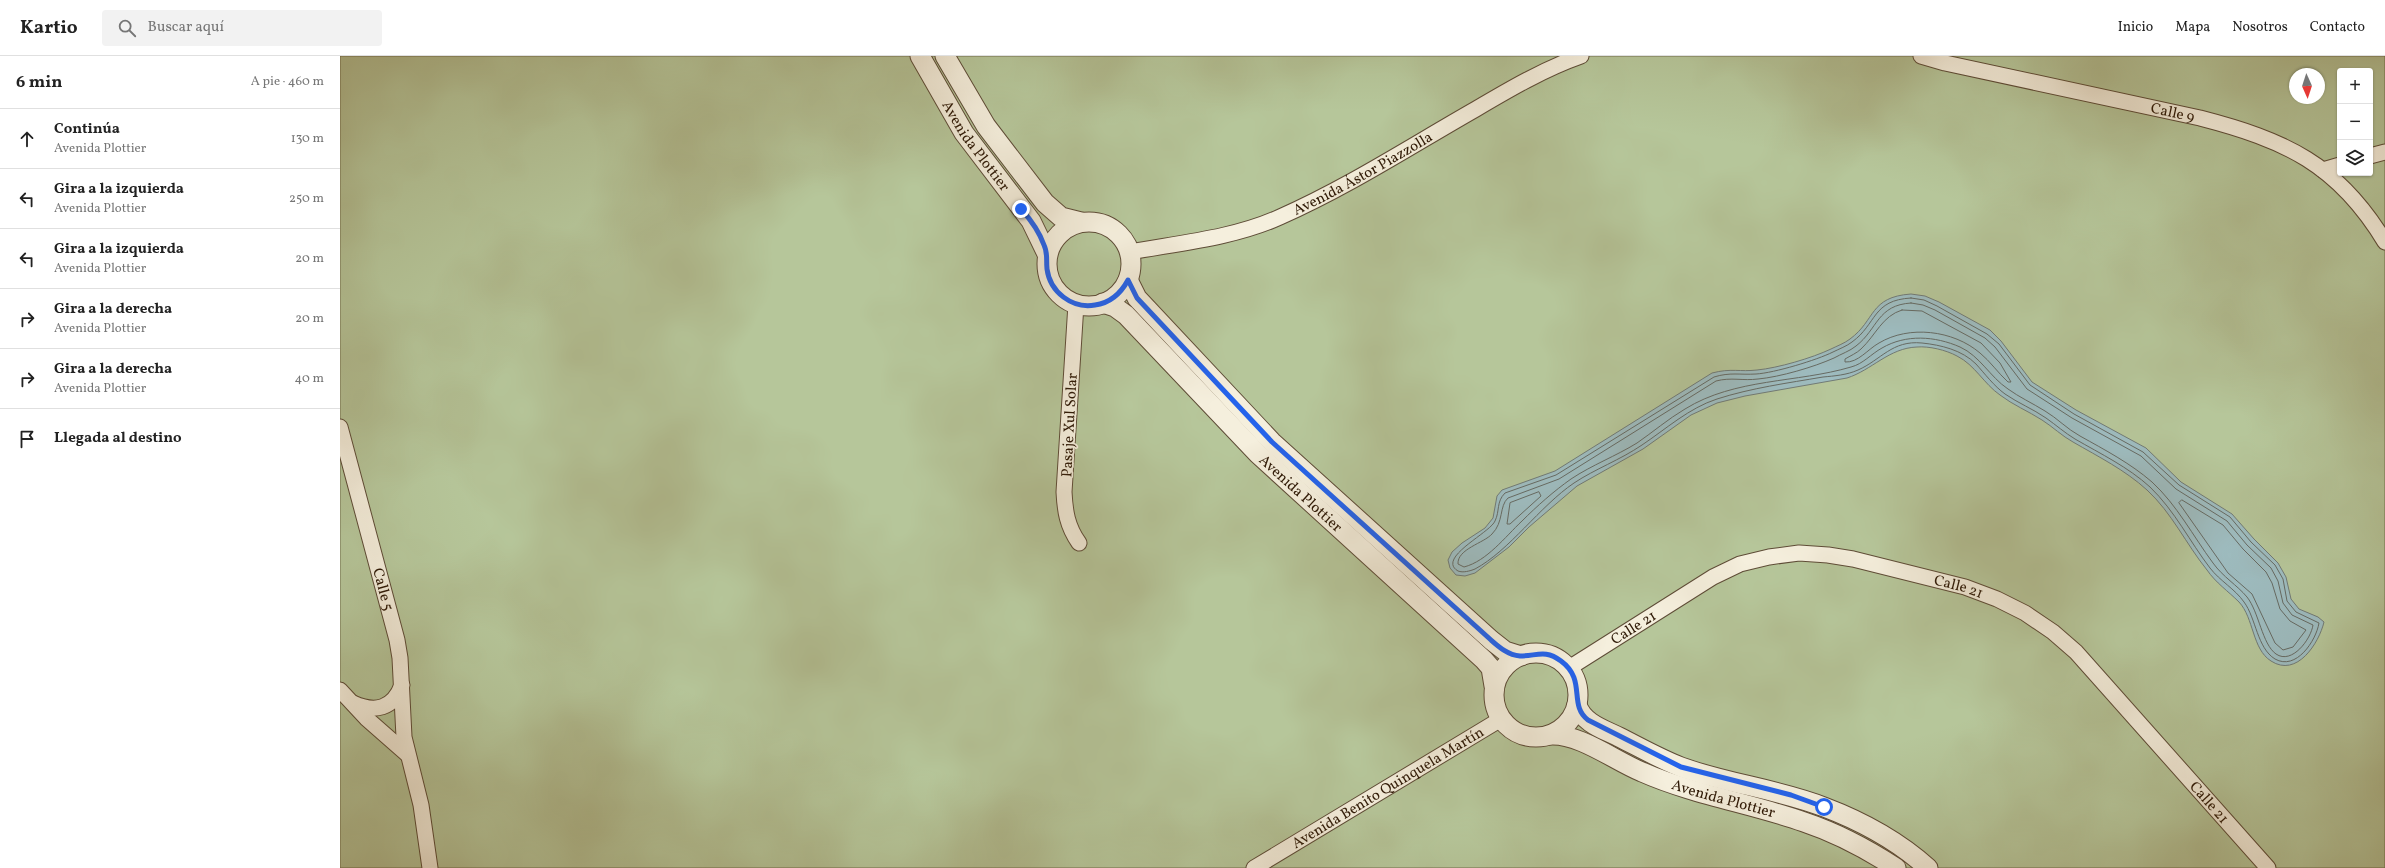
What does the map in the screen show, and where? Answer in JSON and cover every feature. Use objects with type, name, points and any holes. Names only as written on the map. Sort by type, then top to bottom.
[{"type":"street","name":"Avenida Plottier","points":[[920,56],[964,133],[1031,221],[1047,254],[1047,268],[1050,282],[1064,298],[1076,304],[1090,306],[1103,303],[1115,306],[1126,315],[1258,454],[1484,660],[1491,668],[1494,686],[1494,700],[1501,719],[1511,729],[1523,735],[1537,737],[1558,734],[1575,738],[1641,772],[1690,792],[1769,811],[1837,834],[1870,851],[1896,868]]},
{"type":"street","name":"Avenida Plottier","points":[[945,56],[986,126],[1045,203],[1061,217],[1081,222],[1102,223],[1114,230],[1124,240],[1130,252]]},
{"type":"street","name":"Avenida Ástor Piazzolla","points":[[1130,252],[1239,230],[1278,218],[1329,194],[1508,90],[1543,72],[1581,56]]},
{"type":"street","name":"Calle 9","points":[[1922,56],[1945,63],[2233,127],[2281,144],[2323,170],[2345,188],[2362,207],[2385,242]]},
{"type":"street","points":[[2373,155],[2385,152]]},
{"type":"street","points":[[2323,170],[2337,166]]},
{"type":"street","name":"Avenida Plottier","points":[[1047,254],[1057,236],[1067,227],[1081,222]]},
{"type":"street","points":[[1103,303],[1115,296],[1128,280],[1131,266],[1130,252]]},
{"type":"street","name":"Avenida Plottier","points":[[1128,280],[1137,298],[1272,442],[1491,640],[1505,651],[1521,656]]},
{"type":"street","name":"Pasaje Xul Solar","points":[[1076,304],[1064,492],[1067,520],[1071,532],[1079,543]]},
{"type":"street","name":"Calle 5","points":[[340,427],[397,640],[402,685],[402,717],[407,754],[421,805],[430,868]]},
{"type":"street","name":"Calle 21","points":[[1569,668],[1713,577],[1740,564],[1769,556],[1799,553],[1828,555],[1965,587],[1997,599],[2026,613],[2053,632],[2076,652],[2268,868]]},
{"type":"street","name":"Avenida Plottier","points":[[1494,686],[1504,667],[1521,656],[1535,653],[1549,655],[1561,661],[1569,668]]},
{"type":"street","points":[[1550,735],[1568,723],[1577,705],[1577,684],[1569,668]]},
{"type":"street","points":[[352,703],[372,709],[383,707],[396,697],[402,685]]},
{"type":"street","points":[[340,690],[380,732],[407,754]]},
{"type":"street","name":"Avenida Plottier","points":[[1577,705],[1580,712],[1588,720],[1661,758],[1701,773],[1785,794],[1824,807],[1884,836],[1928,868]]},
{"type":"street","name":"Avenida Benito Quinquela Martín","points":[[1254,868],[1501,719]]},
{"type":"green space","points":[[340,56],[2385,56],[2385,868],[340,868]]},
{"type":"water","points":[[1911,294],[1925,296],[1939,302],[1990,330],[2001,341],[2032,382],[2076,410],[2146,448],[2181,482],[2232,514],[2278,563],[2286,577],[2291,599],[2299,609],[2318,617],[2324,622],[2312,648],[2305,656],[2298,662],[2290,665],[2281,665],[2271,661],[2265,656],[2256,641],[2248,616],[2239,602],[2211,575],[2164,509],[2139,483],[2112,464],[2069,440],[2042,420],[2005,399],[1994,391],[1969,364],[1957,356],[1948,352],[1927,347],[1907,348],[1898,351],[1865,370],[1847,378],[1745,396],[1717,403],[1691,415],[1643,449],[1577,486],[1529,527],[1509,547],[1475,573],[1465,576],[1456,575],[1450,568],[1448,560],[1452,552],[1462,543],[1485,528],[1493,518],[1497,496],[1502,490],[1555,471],[1712,373],[1757,370],[1775,367],[1814,356],[1841,344],[1858,332],[1874,310],[1887,300],[1897,296]]},
{"type":"route","points":[[1021,209],[1031,221],[1044,244],[1047,254],[1046,261],[1050,282],[1058,293],[1076,304],[1083,306],[1096,305],[1110,301],[1120,292],[1128,280],[1133,294],[1272,442],[1491,640],[1505,651],[1513,654],[1521,656],[1542,653],[1555,657],[1567,666],[1575,677],[1578,691],[1577,705],[1583,717],[1593,724],[1681,767],[1791,795],[1824,807]]}]
